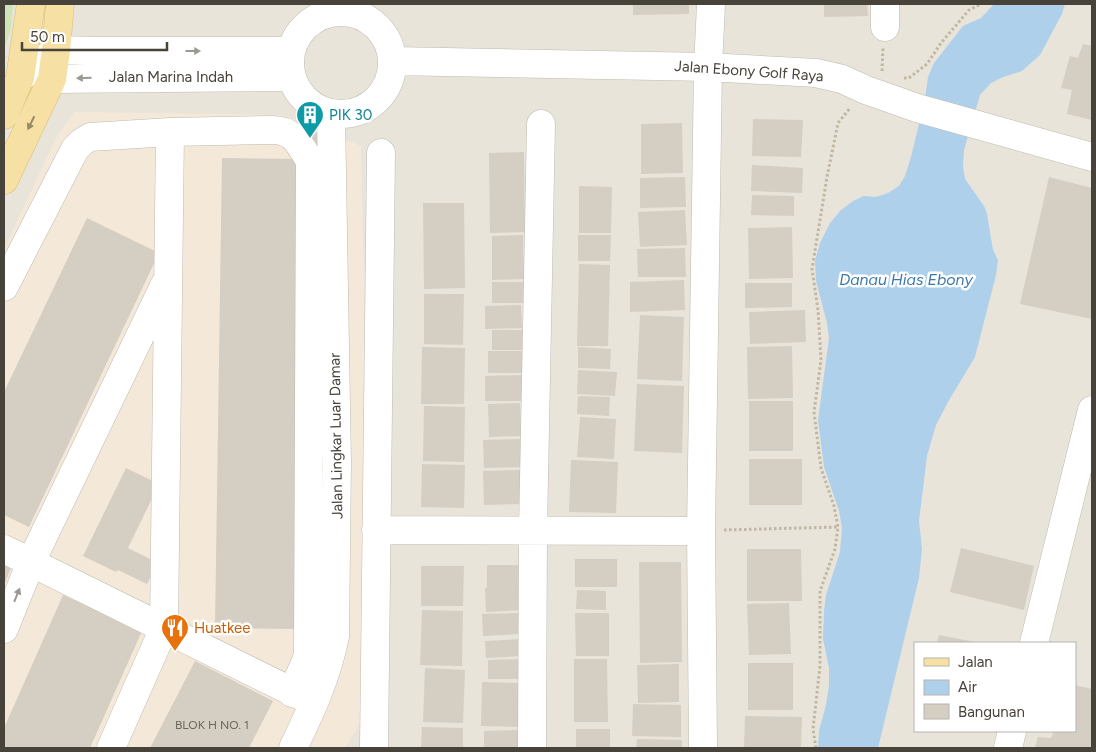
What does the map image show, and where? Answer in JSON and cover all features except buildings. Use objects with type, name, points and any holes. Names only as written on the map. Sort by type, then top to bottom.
[{"type":"main road","points":[[4,114],[20,78],[31,4]]},
{"type":"main road","points":[[4,180],[52,79],[60,4]]},
{"type":"street","points":[[703,748],[701,531],[708,67],[711,4]]},
{"type":"street","points":[[338,8],[354,13],[375,25],[389,45],[392,61],[385,91],[375,102],[362,111],[347,115],[332,114],[318,110],[306,102],[296,90],[291,64],[297,36],[308,23],[338,8]]},
{"type":"street","points":[[20,78],[56,50]]},
{"type":"street","name":"Jalan Marina Indah","points":[[56,50],[291,64]]},
{"type":"street","name":"Jalan Ebony Golf Raya","points":[[392,61],[708,67],[816,72],[842,79],[917,108],[1092,157]]},
{"type":"street","name":"Jalan Marina Indah","points":[[52,79],[291,64]]},
{"type":"street","name":"Jalan Lingkar Luar Damar","points":[[293,748],[304,698],[330,661],[335,636],[337,463],[321,166],[332,114]]},
{"type":"street","points":[[532,748],[533,530],[541,124]]},
{"type":"street","points":[[4,287],[75,149],[90,137],[170,132],[282,130],[296,138],[321,166]]},
{"type":"street","points":[[111,748],[164,628],[170,132]]},
{"type":"street","points":[[374,748],[381,153]]},
{"type":"street","points":[[4,629],[31,562],[169,276]]},
{"type":"street","points":[[1034,642],[1082,494],[1092,410]]},
{"type":"street","points":[[376,530],[701,531]]},
{"type":"street","points":[[4,549],[304,698]]},
{"type":"street","points":[[1008,748],[1012,732]]},
{"type":"path","points":[[901,77],[909,78],[927,64],[940,43],[969,10],[981,4]]},
{"type":"path","points":[[816,748],[813,729],[820,666],[820,591],[835,549],[838,527],[834,506],[821,468],[814,412],[820,360],[818,310],[812,269],[826,177],[838,123],[873,92],[885,15]]},
{"type":"path","points":[[701,531],[838,527]]},
{"type":"shaded area","points":[[4,4],[1092,4],[1092,748],[4,748]]},
{"type":"shaded area","points":[[75,112],[283,115],[361,146],[373,703],[345,748],[4,748],[4,249],[57,136]]},
{"type":"green space","points":[[4,4],[13,4],[11,28],[4,51]]},
{"type":"water","name":"Danau Hias Ebony","points":[[994,4],[1065,4],[1062,14],[1040,55],[1022,71],[991,83],[980,95],[964,150],[963,166],[965,179],[984,206],[987,214],[993,250],[998,260],[996,275],[975,357],[936,425],[927,456],[919,521],[922,549],[919,578],[878,748],[818,748],[819,731],[829,685],[829,668],[823,639],[824,611],[826,595],[840,552],[842,528],[839,511],[824,467],[818,420],[829,338],[816,281],[815,261],[820,243],[830,223],[841,210],[864,196],[876,197],[888,193],[899,186],[905,176],[911,157],[925,99],[928,77],[934,63],[963,26],[981,18]]},
{"type":"place","name":"PIK 30","points":[[310,139]]},
{"type":"place","name":"Huatkee","points":[[175,652]]}]
